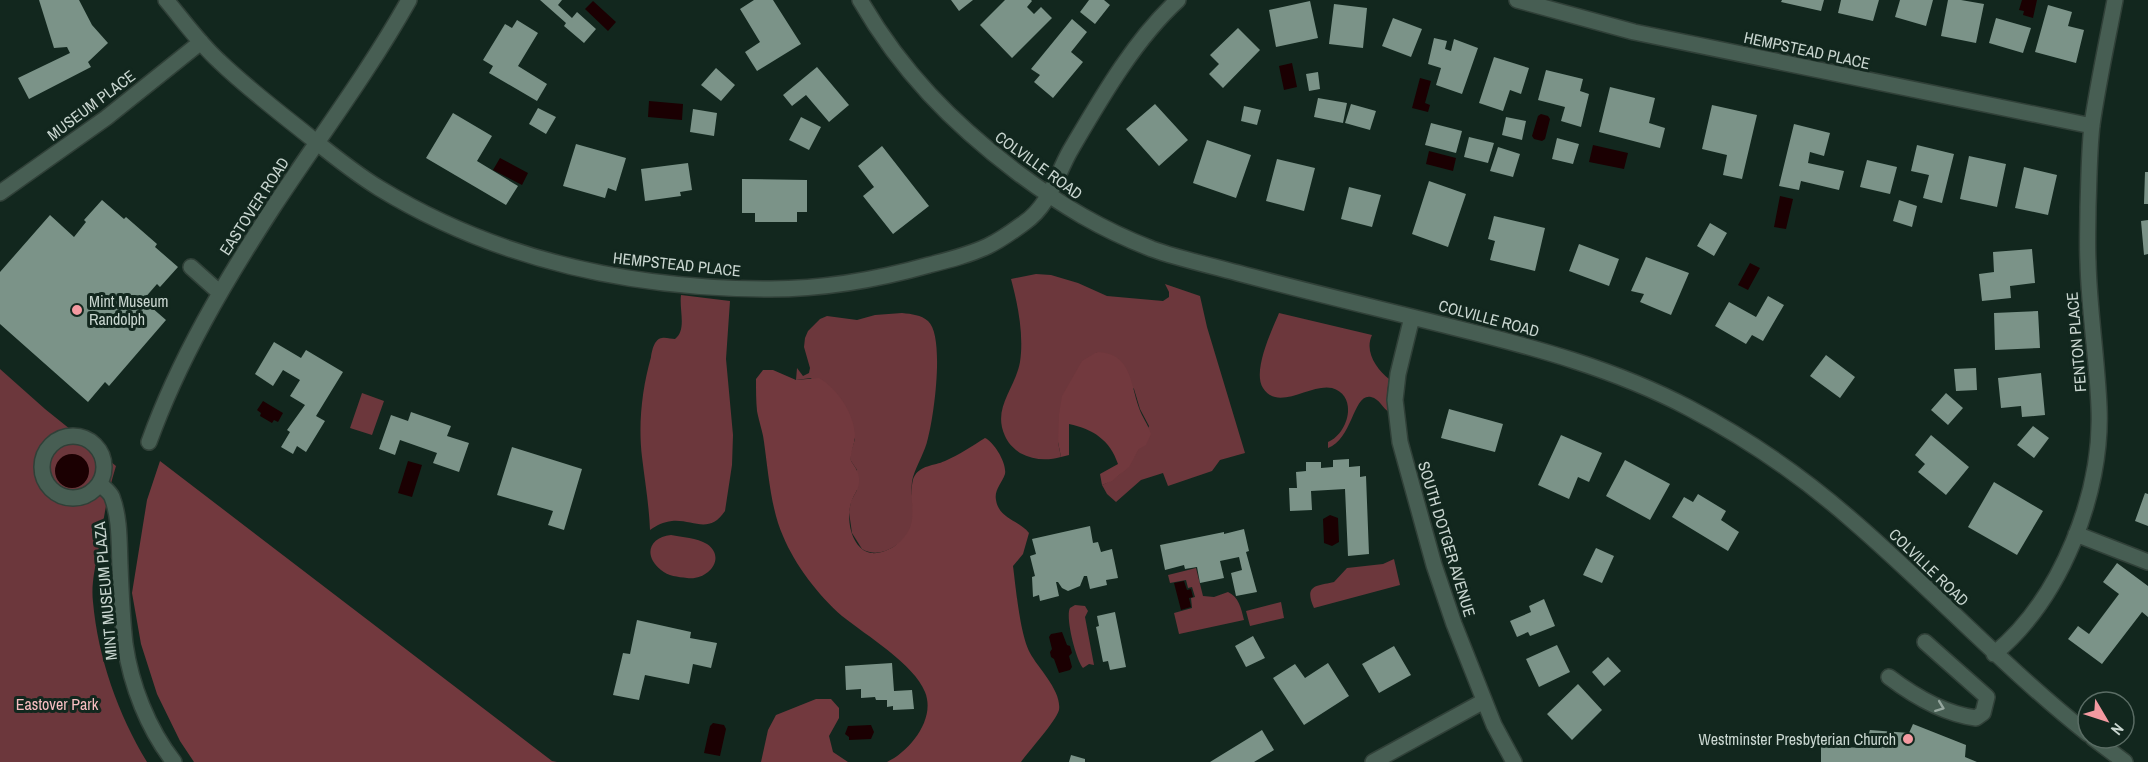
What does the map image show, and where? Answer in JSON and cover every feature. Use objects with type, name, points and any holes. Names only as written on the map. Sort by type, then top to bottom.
[{"type":"street","name":"HEMPSTEAD PLACE","points":[[166,0],[225,67],[317,142],[377,186],[458,229],[505,247],[572,268],[607,275],[702,288],[798,289],[864,281],[958,257],[988,246],[1028,221],[1049,196],[1068,155],[1102,98],[1140,42],[1178,0]]},
{"type":"street","name":"EASTOVER ROAD","points":[[149,442],[166,395],[220,293],[273,208],[350,97],[409,0]]},
{"type":"street","name":"COLVILLE ROAD","points":[[860,0],[890,48],[940,107],[978,142],[1049,196],[1081,217],[1153,249],[1274,283],[1500,339],[1572,360],[1652,391],[1687,407],[1741,437],[1792,472],[1850,518],[1994,654],[2076,725]]},
{"type":"street","name":"HEMPSTEAD PLACE","points":[[1517,0],[1656,36],[2092,126]]},
{"type":"street","name":"FENTON PLACE","points":[[1994,654],[2027,622],[2059,573],[2076,534],[2091,483],[2097,451],[2099,408],[2088,262],[2090,152],[2092,126],[2115,0]]},
{"type":"street","name":"MUSEUM PLACE","points":[[0,193],[106,118],[201,42]]},
{"type":"street","points":[[191,267],[220,293]]},
{"type":"street","name":"SOUTH DOTGER AVENUE","points":[[1412,317],[1398,374],[1395,400],[1400,442],[1434,565],[1454,624],[1502,743],[1514,762]]},
{"type":"street","points":[[65,436],[78,436],[89,440],[98,448],[104,460],[104,472],[100,484],[92,493],[80,498],[68,499],[56,494],[47,486],[42,475],[41,462],[46,450],[54,441],[65,436]]},
{"type":"street","name":"MINT MUSEUM PLAZA","points":[[100,484],[111,494],[115,508],[119,535],[123,619],[131,672],[151,727],[174,762]]},
{"type":"street","points":[[2076,534],[2148,562]]},
{"type":"street","points":[[1889,678],[1925,701],[1965,716],[1976,718],[1983,713],[1987,697],[1925,642]]},
{"type":"street","points":[[1373,762],[1484,700]]},
{"type":"street","points":[[2109,750],[2125,762]]},
{"type":"green space","points":[[1036,274],[1051,275],[1078,283],[1107,296],[1163,301],[1169,297],[1165,284],[1200,296],[1207,327],[1245,453],[1220,460],[1212,471],[1168,486],[1163,473],[1141,480],[1116,502],[1107,494],[1102,485],[1119,475],[1132,461],[1149,426],[1140,409],[1134,389],[1097,352],[1058,442],[1061,457],[1035,458],[1016,450],[1005,436],[1001,416],[1017,372],[1021,352],[1020,320],[1011,279]]},
{"type":"green space","points":[[681,295],[730,301],[726,359],[733,435],[732,465],[725,511],[719,518],[707,524],[669,521],[650,530],[641,445],[643,394],[655,343],[662,338],[675,339],[681,330]]},
{"type":"green space","points":[[902,313],[922,317],[933,329],[937,359],[935,395],[927,443],[913,477],[912,526],[905,537],[894,547],[875,553],[862,549],[852,533],[849,512],[851,501],[857,490],[857,470],[850,455],[855,439],[811,378],[796,380],[797,368],[803,376],[809,373],[810,368],[804,347],[805,338],[808,331],[820,319],[827,316],[857,320],[875,315]]},
{"type":"green space","points":[[1279,313],[1372,335],[1370,348],[1373,360],[1389,379],[1387,393],[1389,412],[1374,398],[1365,398],[1360,402],[1343,436],[1328,448],[1328,442],[1341,431],[1348,415],[1346,399],[1340,392],[1332,388],[1324,388],[1286,397],[1269,395],[1260,381],[1261,361]]},
{"type":"green space","name":"Eastover Park","points":[[0,369],[45,409],[116,466],[95,570],[93,602],[99,644],[111,685],[127,725],[147,762],[0,762]]},
{"type":"green space","points":[[362,393],[384,401],[372,435],[350,428]]},
{"type":"green space","points":[[671,535],[703,542],[713,550],[715,562],[708,572],[695,578],[687,578],[667,574],[655,565],[650,553],[653,543]]},
{"type":"green space","points":[[1394,559],[1400,585],[1314,608],[1310,594],[1314,588],[1334,582],[1347,568],[1383,564]]},
{"type":"green space","points":[[1196,568],[1203,596],[1214,597],[1228,592],[1232,594],[1239,603],[1244,620],[1179,634],[1174,613],[1192,608],[1191,598],[1195,597],[1192,587],[1188,588],[1186,580],[1170,583],[1168,575]]},
{"type":"green space","points":[[1281,602],[1284,618],[1250,626],[1246,611]]},
{"type":"green space","points":[[1075,605],[1085,606],[1088,611],[1085,617],[1094,665],[1089,664],[1083,668],[1074,648],[1070,629],[1070,608]]},
{"type":"shaded area","points":[[2022,0],[2037,0],[2033,18],[2023,15],[2024,11],[2019,10]]},
{"type":"shaded area","points":[[593,1],[616,22],[608,31],[585,9]]},
{"type":"shaded area","points":[[1292,63],[1297,87],[1284,90],[1279,66]]},
{"type":"shaded area","points":[[1420,78],[1431,81],[1425,103],[1430,105],[1428,112],[1412,108]]},
{"type":"shaded area","points":[[649,101],[683,104],[682,120],[648,117]]},
{"type":"shaded area","points":[[1541,114],[1550,119],[1545,139],[1542,141],[1532,136],[1538,116]]},
{"type":"shaded area","points":[[1593,145],[1628,153],[1624,169],[1589,162]]},
{"type":"shaded area","points":[[1429,151],[1456,158],[1453,171],[1426,164]]},
{"type":"shaded area","points":[[500,158],[528,173],[522,185],[493,170]]},
{"type":"shaded area","points":[[1780,196],[1793,199],[1786,229],[1774,227]]},
{"type":"shaded area","points":[[1750,263],[1760,268],[1748,290],[1738,285]]},
{"type":"shaded area","points":[[1097,352],[1108,354],[1123,363],[1151,434],[1146,445],[1139,449],[1129,467],[1112,481],[1102,485],[1100,474],[1118,464],[1110,448],[1100,437],[1086,429],[1069,424],[1069,455],[1061,457],[1058,442],[1062,396],[1082,361]]},
{"type":"shaded area","points":[[763,370],[773,370],[796,380],[819,378],[833,389],[844,403],[854,429],[851,461],[857,470],[859,479],[850,510],[850,525],[859,546],[871,553],[881,552],[896,545],[908,531],[912,518],[913,482],[920,470],[950,459],[985,438],[996,448],[1005,469],[996,493],[998,506],[1005,515],[1029,533],[1023,554],[1013,566],[1024,635],[1030,653],[1053,688],[1059,703],[1059,710],[1053,721],[1021,762],[887,762],[904,750],[919,733],[927,713],[925,692],[911,671],[824,599],[801,569],[788,547],[779,526],[773,502],[757,411],[756,379]]},
{"type":"shaded area","points":[[263,401],[283,413],[278,422],[274,420],[272,423],[260,416],[261,413],[257,410]]},
{"type":"shaded area","points":[[72,454],[84,459],[89,471],[84,483],[72,488],[60,483],[55,471],[60,459]]},
{"type":"shaded area","points":[[160,461],[552,761],[557,762],[194,762],[180,741],[157,694],[141,644],[132,593],[147,500]]},
{"type":"shaded area","points":[[408,461],[422,465],[412,497],[398,493]]},
{"type":"shaded area","points":[[1330,515],[1338,518],[1339,542],[1332,546],[1324,543],[1323,519]]},
{"type":"shaded area","points":[[1184,581],[1187,590],[1191,589],[1193,597],[1189,598],[1191,607],[1181,610],[1174,583]]},
{"type":"shaded area","points":[[1062,632],[1072,653],[1069,656],[1072,667],[1070,670],[1059,673],[1051,657],[1049,637],[1051,634]]},
{"type":"shaded area","points":[[816,699],[831,699],[839,708],[839,718],[829,736],[833,752],[848,762],[761,762],[768,730],[776,715]]},
{"type":"shaded area","points":[[713,723],[724,725],[726,729],[720,756],[704,753],[710,726]]},
{"type":"shaded area","points":[[871,725],[874,732],[871,739],[849,740],[845,734],[848,726]]},
{"type":"building","points":[[39,0],[79,0],[92,25],[108,43],[88,62],[91,67],[29,99],[18,78],[70,53],[67,47],[54,48]]},
{"type":"building","points":[[540,0],[562,0],[558,5],[572,18],[577,12],[596,29],[584,43],[564,26],[566,23]]},
{"type":"building","points":[[754,0],[773,0],[801,44],[757,71],[745,52],[760,42],[740,9]]},
{"type":"building","points":[[951,0],[973,0],[959,11]]},
{"type":"building","points":[[1005,0],[1031,0],[1027,7],[1034,14],[1041,7],[1052,18],[1012,58],[980,25]]},
{"type":"building","points":[[1089,0],[1104,0],[1110,5],[1095,24],[1080,12]]},
{"type":"building","points":[[1782,0],[1824,0],[1821,11],[1781,2]]},
{"type":"building","points":[[1841,0],[1879,0],[1873,21],[1838,13]]},
{"type":"building","points":[[1900,0],[1933,0],[1926,26],[1895,17]]},
{"type":"building","points":[[1948,0],[1984,4],[1976,43],[1941,36]]},
{"type":"building","points":[[1310,1],[1318,38],[1276,47],[1269,10]]},
{"type":"building","points":[[1334,4],[1367,8],[1363,48],[1329,44]]},
{"type":"building","points":[[2048,5],[2072,12],[2068,26],[2084,30],[2076,63],[2035,52]]},
{"type":"building","points":[[1393,18],[1422,29],[1411,57],[1382,46]]},
{"type":"building","points":[[1996,18],[2031,28],[2023,53],[1989,43]]},
{"type":"building","points":[[1072,19],[1087,32],[1071,52],[1083,62],[1053,98],[1034,82],[1040,75],[1031,69]]},
{"type":"building","points":[[517,20],[538,33],[518,66],[547,84],[537,101],[489,73],[493,66],[483,60],[505,24],[512,28]]},
{"type":"building","points":[[1238,28],[1260,50],[1223,88],[1209,74],[1219,64],[1210,55]]},
{"type":"building","points":[[1434,38],[1447,41],[1445,49],[1451,51],[1454,39],[1478,48],[1462,94],[1436,85],[1441,68],[1428,64]]},
{"type":"building","points":[[1494,57],[1529,68],[1521,94],[1510,90],[1503,111],[1479,103]]},
{"type":"building","points":[[817,67],[849,105],[829,122],[806,95],[792,106],[783,95]]},
{"type":"building","points":[[716,68],[735,85],[721,101],[701,85]]},
{"type":"building","points":[[1546,70],[1583,79],[1580,91],[1589,94],[1581,127],[1561,121],[1565,107],[1538,100]]},
{"type":"building","points":[[1318,72],[1320,89],[1309,91],[1306,74]]},
{"type":"building","points":[[1610,87],[1655,98],[1649,123],[1665,128],[1660,148],[1599,132]]},
{"type":"building","points":[[1318,98],[1347,103],[1343,123],[1314,117]]},
{"type":"building","points":[[1155,104],[1188,140],[1159,166],[1126,129]]},
{"type":"building","points":[[1351,104],[1376,111],[1370,130],[1345,123]]},
{"type":"building","points":[[1712,105],[1757,115],[1742,179],[1723,175],[1727,155],[1702,149]]},
{"type":"building","points":[[1244,106],[1261,110],[1257,125],[1241,121]]},
{"type":"building","points":[[538,108],[556,117],[546,134],[529,124]]},
{"type":"building","points":[[693,109],[717,113],[714,136],[690,132]]},
{"type":"building","points":[[453,113],[492,136],[477,161],[518,186],[506,205],[426,158]]},
{"type":"building","points":[[801,117],[821,127],[809,150],[789,140]]},
{"type":"building","points":[[1506,117],[1526,121],[1522,140],[1502,135]]},
{"type":"building","points":[[1431,123],[1462,131],[1456,153],[1425,145]]},
{"type":"building","points":[[1794,124],[1830,133],[1824,156],[1810,152],[1808,163],[1844,171],[1839,190],[1801,181],[1799,190],[1779,186]]},
{"type":"building","points":[[1469,137],[1494,143],[1488,163],[1464,157]]},
{"type":"building","points":[[1557,138],[1579,144],[1573,164],[1552,159]]},
{"type":"building","points":[[1207,140],[1251,155],[1236,198],[1193,183]]},
{"type":"building","points":[[576,144],[626,158],[616,191],[608,188],[605,198],[563,186]]},
{"type":"building","points":[[1917,145],[1954,154],[1942,203],[1923,198],[1929,175],[1911,171]]},
{"type":"building","points":[[882,146],[929,206],[893,234],[863,196],[874,187],[858,166]]},
{"type":"building","points":[[1498,147],[1520,154],[1513,177],[1490,171]]},
{"type":"building","points":[[1969,156],[2006,164],[1997,207],[1960,199]]},
{"type":"building","points":[[1277,159],[1315,168],[1304,211],[1266,201]]},
{"type":"building","points":[[1867,160],[1897,167],[1890,194],[1860,187]]},
{"type":"building","points":[[688,163],[692,190],[680,192],[681,196],[645,201],[641,169]]},
{"type":"building","points":[[2024,167],[2057,175],[2048,215],[2015,208]]},
{"type":"building","points":[[2145,172],[2148,172],[2148,204],[2144,204]]},
{"type":"building","points":[[742,179],[807,180],[807,212],[797,212],[797,222],[755,222],[755,213],[742,213]]},
{"type":"building","points":[[1429,181],[1466,194],[1448,247],[1412,234]]},
{"type":"building","points":[[1349,187],[1381,195],[1372,227],[1341,219]]},
{"type":"building","name":"Mint Museum Randolph","points":[[102,200],[157,244],[155,247],[178,267],[160,287],[157,284],[143,300],[166,320],[109,386],[105,382],[88,402],[0,324],[0,272],[50,215],[74,237],[86,222],[84,220]]},
{"type":"building","points":[[1899,200],[1917,206],[1912,227],[1893,221]]},
{"type":"building","points":[[1494,216],[1545,228],[1535,271],[1490,260],[1495,241],[1488,239]]},
{"type":"building","points":[[2148,220],[2148,254],[2144,255],[2141,221]]},
{"type":"building","points":[[1710,223],[1727,233],[1714,256],[1697,246]]},
{"type":"building","points":[[1579,244],[1619,259],[1609,286],[1569,271]]},
{"type":"building","points":[[2032,249],[2035,283],[2010,286],[2011,298],[1982,301],[1979,274],[1994,272],[1993,252]]},
{"type":"building","points":[[1646,257],[1689,273],[1671,315],[1640,302],[1644,294],[1631,291]]},
{"type":"building","points":[[1768,296],[1784,305],[1763,341],[1752,335],[1746,344],[1715,326],[1729,302],[1756,317]]},
{"type":"building","points":[[2038,311],[2040,348],[1995,350],[1994,313]]},
{"type":"building","points":[[274,342],[301,358],[306,350],[343,372],[316,416],[325,421],[306,452],[297,446],[293,454],[281,447],[290,432],[287,430],[305,405],[290,396],[300,380],[283,370],[273,386],[255,374]]},
{"type":"building","points":[[1826,355],[1855,377],[1840,398],[1810,376]]},
{"type":"building","points":[[1976,368],[1977,390],[1956,391],[1954,369]]},
{"type":"building","points":[[2041,373],[2045,415],[2022,417],[2021,406],[2001,408],[1998,378]]},
{"type":"building","points":[[1946,393],[1963,408],[1948,425],[1931,410]]},
{"type":"building","points":[[1449,409],[1503,424],[1495,452],[1441,438]]},
{"type":"building","points":[[411,412],[451,426],[447,436],[469,443],[459,472],[433,463],[437,453],[400,440],[395,455],[379,449],[391,415],[408,421]]},
{"type":"building","points":[[2033,426],[2049,438],[2034,458],[2017,445]]},
{"type":"building","points":[[1561,435],[1602,453],[1589,482],[1578,477],[1569,499],[1538,485]]},
{"type":"building","points":[[1931,435],[1969,467],[1946,495],[1918,472],[1925,464],[1915,455]]},
{"type":"building","points":[[512,447],[582,469],[564,530],[548,525],[553,511],[497,495]]},
{"type":"building","points":[[1349,459],[1349,467],[1360,466],[1360,477],[1366,476],[1369,554],[1348,556],[1345,489],[1311,491],[1312,510],[1290,511],[1289,488],[1297,488],[1296,472],[1306,471],[1306,462],[1321,462],[1321,468],[1333,467],[1333,460]]},
{"type":"building","points":[[1625,460],[1670,484],[1650,520],[1606,496]]},
{"type":"building","points":[[1994,482],[2043,511],[2017,555],[1968,527]]},
{"type":"building","points":[[2145,493],[2148,494],[2148,526],[2135,521]]},
{"type":"building","points":[[1698,494],[1726,511],[1721,520],[1739,532],[1728,551],[1672,517],[1684,497],[1693,502]]},
{"type":"building","points":[[1090,526],[1093,543],[1098,542],[1101,552],[1112,549],[1118,578],[1106,580],[1107,585],[1090,589],[1087,576],[1084,576],[1080,586],[1068,591],[1056,582],[1059,596],[1040,601],[1039,595],[1033,597],[1032,577],[1035,576],[1030,556],[1036,554],[1032,539]]},
{"type":"building","points":[[1244,529],[1249,551],[1246,552],[1257,592],[1236,596],[1231,573],[1242,570],[1239,557],[1220,561],[1224,578],[1200,583],[1197,567],[1185,569],[1184,565],[1165,570],[1160,545]]},
{"type":"building","points":[[1596,548],[1614,556],[1602,583],[1583,575]]},
{"type":"building","points":[[2117,563],[2148,586],[2148,617],[2142,612],[2102,664],[2068,639],[2078,626],[2089,634],[2119,594],[2103,582]]},
{"type":"building","points":[[1544,599],[1555,626],[1530,636],[1528,632],[1517,637],[1510,621],[1531,612],[1529,606]]},
{"type":"building","points":[[1115,612],[1126,667],[1110,670],[1108,661],[1103,662],[1096,627],[1099,626],[1097,616]]},
{"type":"building","points":[[637,620],[691,632],[690,638],[717,643],[711,668],[693,664],[689,684],[645,675],[639,700],[613,695],[623,653],[630,654]]},
{"type":"building","points":[[1253,636],[1265,658],[1246,667],[1235,646]]},
{"type":"building","points":[[1557,645],[1570,672],[1539,687],[1526,659]]},
{"type":"building","points":[[1394,646],[1411,675],[1379,693],[1362,664]]},
{"type":"building","points":[[1608,657],[1621,671],[1604,686],[1592,672]]},
{"type":"building","points":[[892,663],[894,691],[912,690],[914,709],[893,710],[893,706],[887,707],[887,700],[876,700],[875,697],[861,698],[861,689],[846,690],[845,666]]},
{"type":"building","points":[[1328,663],[1349,696],[1304,725],[1273,678],[1295,664],[1305,678]]},
{"type":"building","points":[[1578,684],[1602,710],[1572,740],[1547,714]]},
{"type":"building","name":"Westminster Presbyterian Church","points":[[1913,724],[1966,745],[1965,757],[1977,762],[1821,762],[1821,746],[1863,748],[1870,730],[1909,733]]},
{"type":"building","points":[[1262,730],[1274,750],[1254,762],[1210,762]]},
{"type":"building","points":[[1071,755],[1085,759],[1085,762],[1069,762]]},
{"type":"place","name":"Mint Museum Randolph","points":[[77,310]]},
{"type":"place","name":"Westminster Presbyterian Church","points":[[1908,739]]}]
